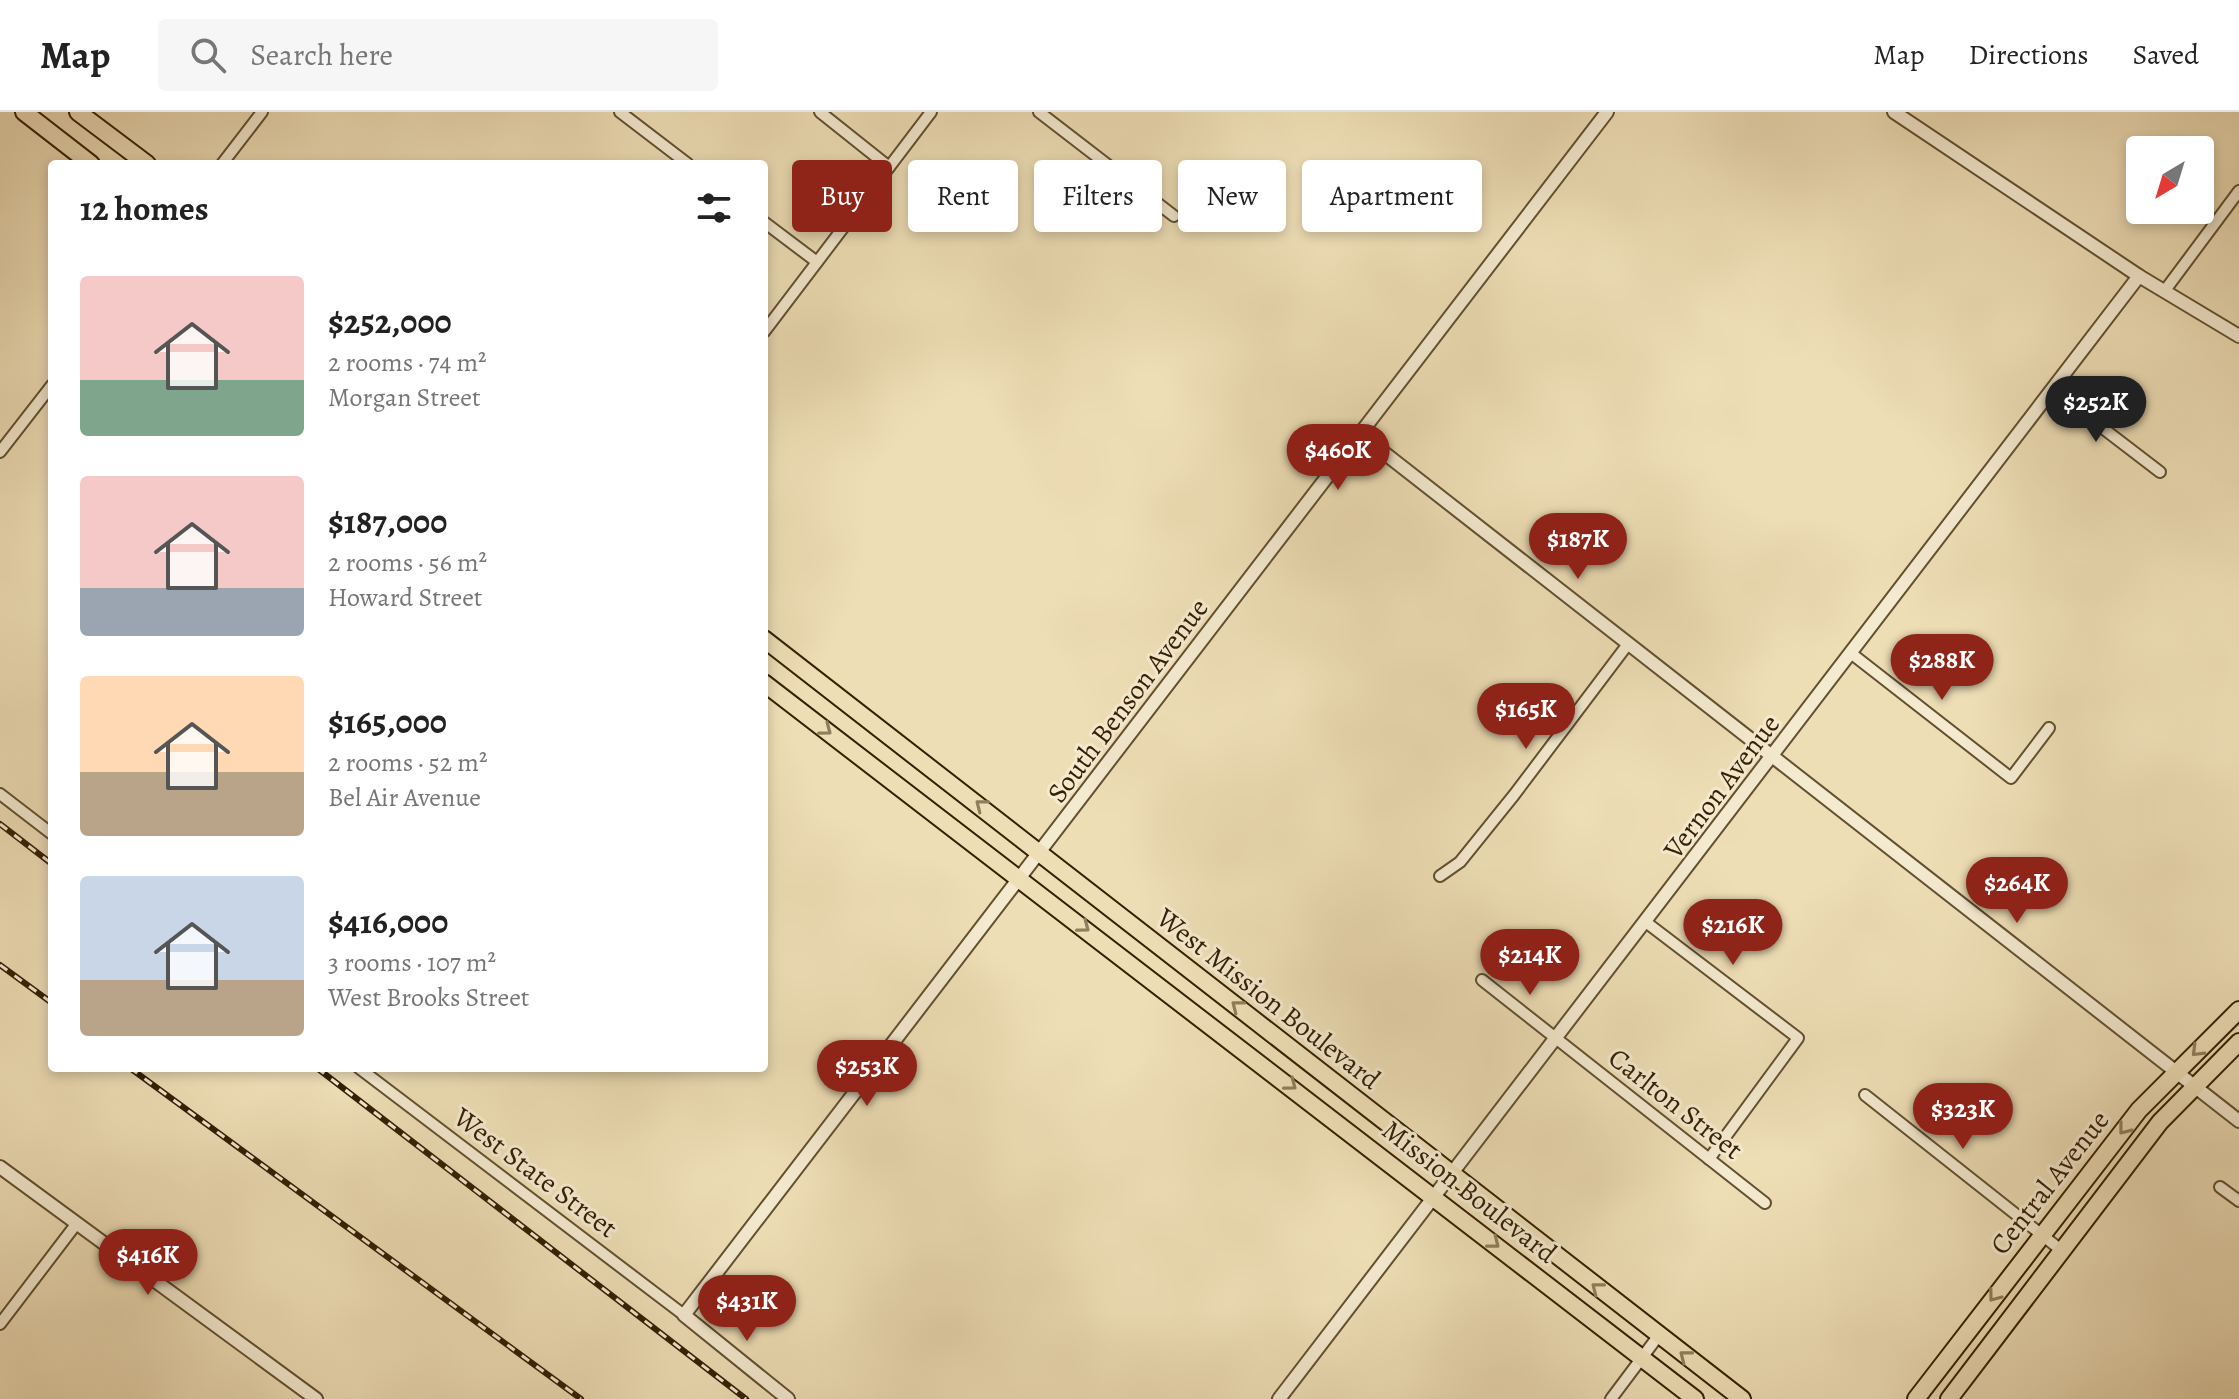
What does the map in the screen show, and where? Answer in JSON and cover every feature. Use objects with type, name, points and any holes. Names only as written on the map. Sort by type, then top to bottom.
[{"type":"main road","points":[[24,112],[86,160]]},
{"type":"main road","points":[[78,112],[142,160]]},
{"type":"main road","name":"West Mission Boulevard","points":[[768,642],[1742,1399]]},
{"type":"main road","points":[[768,686],[1022,880]]},
{"type":"main road","name":"Mission Boulevard","points":[[1022,880],[1695,1399]]},
{"type":"main road","name":"Central Avenue","points":[[1916,1399],[2040,1233],[2139,1110],[2239,1010]]},
{"type":"main road","name":"Central Avenue","points":[[1949,1399],[2160,1122],[2239,1042]]},
{"type":"street","points":[[225,160],[262,112]]},
{"type":"street","points":[[620,112],[683,160]]},
{"type":"street","points":[[820,112],[880,160]]},
{"type":"street","points":[[892,163],[931,112]]},
{"type":"street","points":[[1039,112],[1174,216]]},
{"type":"street","name":"South Benson Avenue","points":[[684,1315],[1022,880],[1607,112]]},
{"type":"street","points":[[1894,112],[2139,276],[2166,289],[2239,336]]},
{"type":"street","points":[[2166,289],[2239,191]]},
{"type":"street","points":[[768,225],[817,262]]},
{"type":"street","points":[[768,327],[840,232]]},
{"type":"street","name":"Vernon Avenue","points":[[1279,1399],[1433,1194],[1452,1176],[1557,1041],[2139,276]]},
{"type":"street","points":[[0,452],[48,390]]},
{"type":"street","points":[[2053,390],[2160,472]]},
{"type":"street","points":[[1360,434],[2239,1121]]},
{"type":"street","points":[[1440,876],[1460,862],[1628,644]]},
{"type":"street","points":[[1852,654],[2011,778],[2049,728]]},
{"type":"street","points":[[0,794],[48,831]]},
{"type":"street","points":[[1647,923],[1798,1038],[1709,1159]]},
{"type":"street","name":"Carlton Street","points":[[1482,980],[1765,1203]]},
{"type":"street","name":"West State Street","points":[[364,1072],[684,1315]]},
{"type":"street","points":[[1865,1095],[2061,1250]]},
{"type":"street","points":[[0,1167],[316,1399]]},
{"type":"street","points":[[2220,1187],[2239,1201]]},
{"type":"street","points":[[0,1324],[77,1223]]},
{"type":"street","points":[[684,1315],[788,1399]]},
{"type":"street","points":[[1611,1399],[1659,1335]]},
{"type":"railway","points":[[0,824],[48,861]]},
{"type":"railway","points":[[0,965],[48,1000]]},
{"type":"railway","points":[[135,1072],[581,1399]]},
{"type":"railway","points":[[322,1072],[746,1399]]}]
